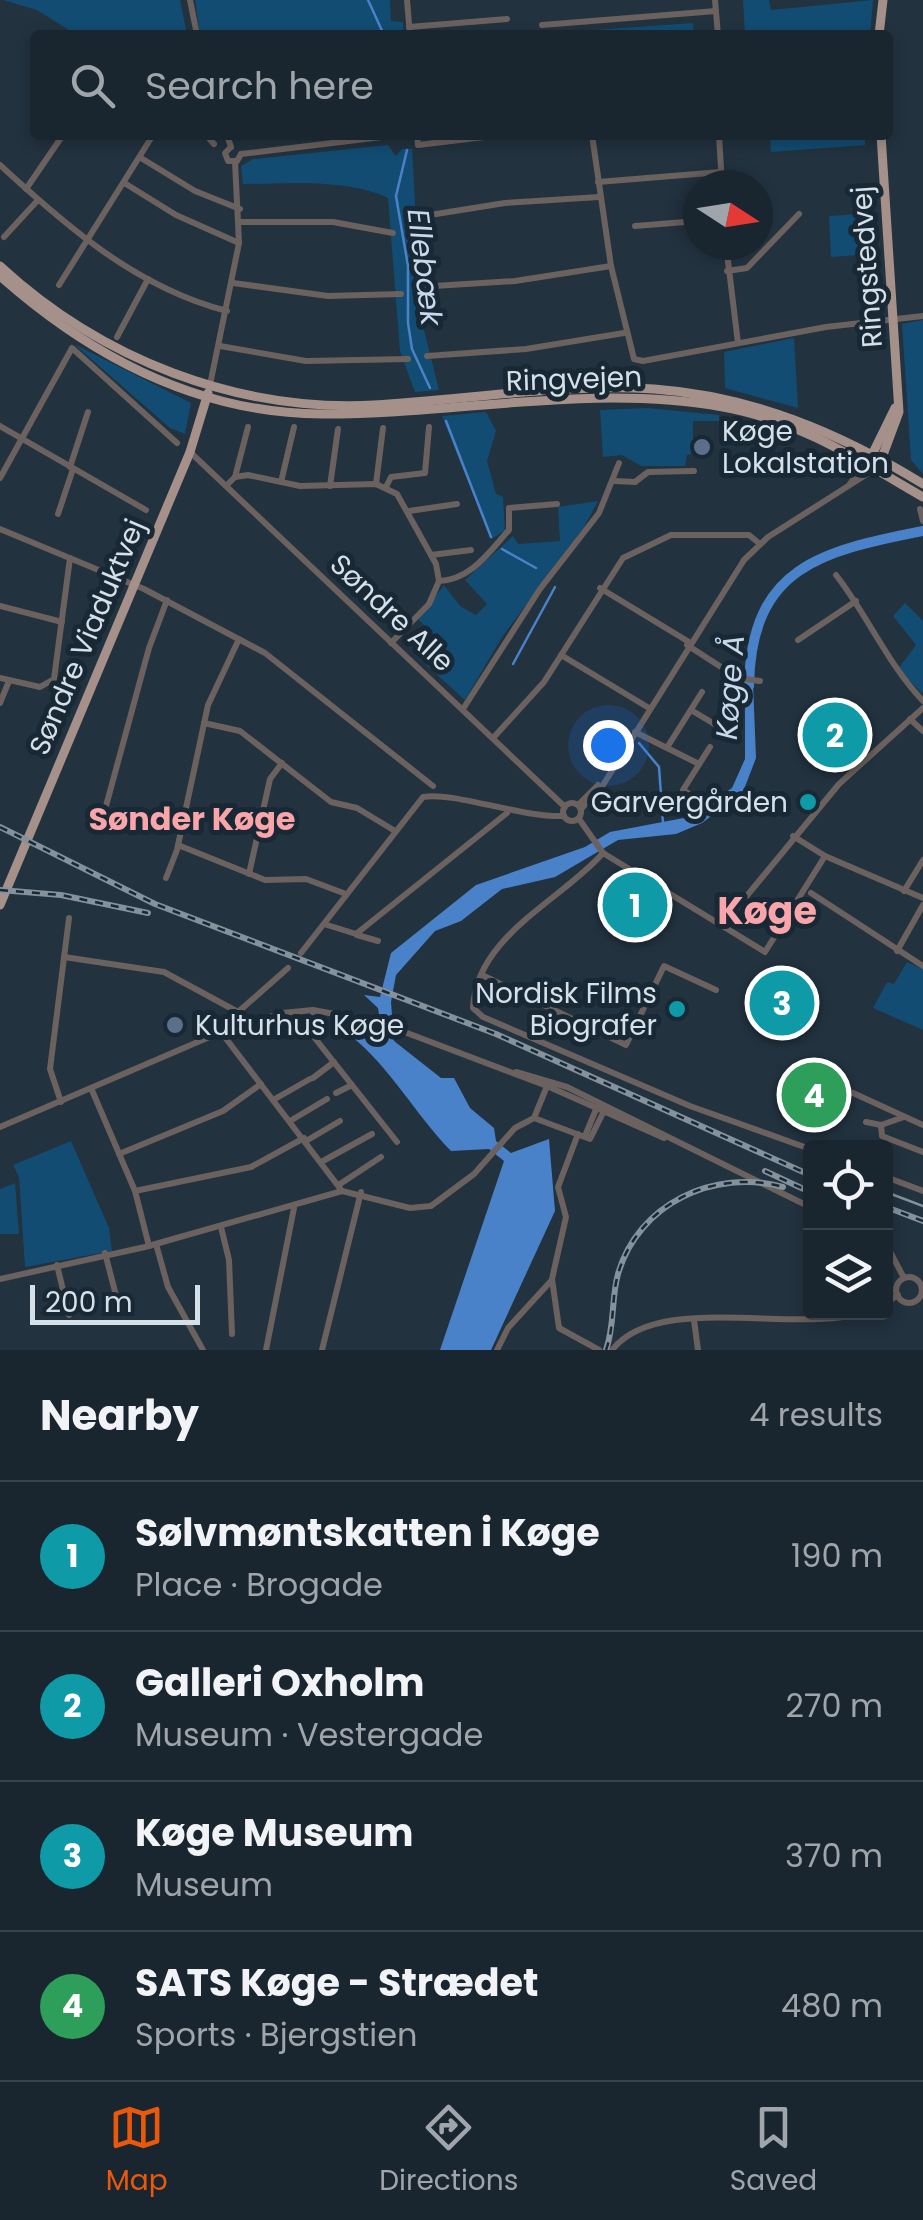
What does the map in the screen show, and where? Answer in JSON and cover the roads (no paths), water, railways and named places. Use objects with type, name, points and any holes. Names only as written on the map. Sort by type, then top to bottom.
[{"type":"main road","points":[[880,30],[883,0]]},
{"type":"main road","name":"Ringstedvej","points":[[874,462],[896,430],[898,396],[881,140]]},
{"type":"main road","name":"Ringvejen","points":[[0,270],[47,307],[105,343],[210,385],[279,400],[347,405],[654,389],[724,398],[784,415],[874,462],[923,496]]},
{"type":"main road","name":"Ringvejen","points":[[0,270],[72,335],[162,382],[206,397],[318,414],[654,399],[723,407],[779,422],[923,484]]},
{"type":"main road","name":"Søndre Viaduktvej","points":[[0,905],[190,452],[210,385]]},
{"type":"street","points":[[190,0],[196,30]]},
{"type":"street","points":[[407,0],[409,30]]},
{"type":"street","points":[[715,0],[718,30]]},
{"type":"street","points":[[542,25],[716,11]]},
{"type":"street","points":[[417,30],[507,19]]},
{"type":"street","points":[[26,189],[60,140]]},
{"type":"street","points":[[59,286],[150,140]]},
{"type":"street","points":[[210,140],[214,144]]},
{"type":"street","points":[[229,140],[241,154],[357,140]]},
{"type":"street","points":[[418,140],[418,145],[460,140]]},
{"type":"street","points":[[593,140],[624,333],[630,355],[638,361],[738,342],[923,316]]},
{"type":"street","points":[[720,140],[721,170]]},
{"type":"street","points":[[231,147],[225,157],[235,162]]},
{"type":"street","points":[[210,385],[239,243],[235,162],[241,154]]},
{"type":"street","points":[[141,158],[195,191],[240,210]]},
{"type":"street","points":[[0,165],[89,242],[148,278],[227,311]]},
{"type":"street","points":[[597,182],[683,175]]},
{"type":"street","points":[[126,184],[191,222],[239,243]]},
{"type":"street","points":[[411,218],[499,204],[599,196]]},
{"type":"street","points":[[4,237],[38,200]]},
{"type":"street","points":[[728,271],[747,268],[800,214]]},
{"type":"street","points":[[240,222],[326,222],[393,233]]},
{"type":"street","points":[[634,226],[683,222]]},
{"type":"street","points":[[727,260],[738,342]]},
{"type":"street","points":[[418,287],[515,281],[611,266]]},
{"type":"street","points":[[117,337],[148,278]]},
{"type":"street","points":[[233,282],[313,295],[401,294]]},
{"type":"street","points":[[426,356],[526,350],[624,333]]},
{"type":"street","points":[[220,346],[306,361],[408,359]]},
{"type":"street","points":[[0,478],[72,348],[177,443]]},
{"type":"street","points":[[58,514],[88,412]]},
{"type":"street","points":[[0,426],[146,510]]},
{"type":"street","points":[[235,478],[248,427]]},
{"type":"street","points":[[381,486],[391,478],[425,473],[429,427]]},
{"type":"street","points":[[281,482],[294,428]]},
{"type":"street","points":[[381,486],[383,428]]},
{"type":"street","points":[[330,486],[338,429]]},
{"type":"street","name":"Søndre Alle","points":[[190,452],[565,807]]},
{"type":"street","points":[[826,856],[765,952],[603,853],[579,819],[580,807],[609,773],[732,575],[760,544],[846,490],[874,462]]},
{"type":"street","points":[[463,709],[540,589],[599,514],[619,463]]},
{"type":"street","points":[[615,481],[635,482],[648,472],[694,471]]},
{"type":"street","points":[[226,486],[235,478],[248,475],[281,482],[381,486],[404,500],[439,581],[428,604],[391,643]]},
{"type":"street","points":[[409,511],[456,504]]},
{"type":"street","points":[[439,581],[464,575],[488,554],[510,530],[509,508],[556,504]]},
{"type":"street","points":[[920,509],[923,521]]},
{"type":"street","points":[[0,529],[167,600],[276,660],[433,786]]},
{"type":"street","points":[[494,737],[538,689],[623,558],[662,536],[749,535],[760,544]]},
{"type":"street","points":[[430,554],[471,550]]},
{"type":"street","points":[[0,702],[4,679],[40,687],[51,683],[70,558]]},
{"type":"street","points":[[722,926],[839,784],[923,704],[892,668],[856,601],[836,575]]},
{"type":"street","points":[[600,588],[742,680],[760,682]]},
{"type":"street","points":[[100,828],[167,600]]},
{"type":"street","points":[[798,640],[856,601]]},
{"type":"street","points":[[0,606],[62,622]]},
{"type":"street","points":[[166,878],[178,845],[208,705],[240,639]]},
{"type":"street","points":[[560,655],[649,708]]},
{"type":"street","points":[[635,732],[662,749],[668,746],[702,692]]},
{"type":"street","points":[[690,710],[721,728]]},
{"type":"street","points":[[910,719],[923,731]]},
{"type":"street","points":[[204,723],[240,731],[330,802],[358,808],[395,831]]},
{"type":"street","points":[[668,746],[699,764]]},
{"type":"street","points":[[702,809],[700,801],[683,790],[710,747]]},
{"type":"street","points":[[249,874],[270,779],[282,764]]},
{"type":"street","points":[[301,953],[426,796],[507,812],[579,819]]},
{"type":"street","points":[[564,816],[565,807],[580,807]]},
{"type":"street","points":[[356,934],[507,812]]},
{"type":"street","points":[[793,836],[923,902],[898,951]]},
{"type":"street","points":[[178,845],[270,881],[306,878],[346,894]]},
{"type":"street","points":[[603,853],[536,909],[482,976],[473,1008],[483,1017],[690,1106],[803,1146]]},
{"type":"street","points":[[904,891],[923,860]]},
{"type":"street","points":[[811,893],[923,966]]},
{"type":"street","points":[[60,1102],[50,1068],[70,918]]},
{"type":"street","points":[[324,924],[378,940]]},
{"type":"street","points":[[64,957],[164,972],[238,1012],[243,1024]]},
{"type":"street","points":[[482,976],[626,1045],[664,966],[716,990]]},
{"type":"street","points":[[238,1012],[288,968]]},
{"type":"street","points":[[0,1128],[220,1032],[313,1010],[378,1022],[601,1108]]},
{"type":"street","points":[[313,1010],[314,1037],[397,1142]]},
{"type":"street","points":[[220,1032],[341,1188],[410,1208],[431,1206],[474,1174],[502,1142],[534,1118],[547,1086]]},
{"type":"street","points":[[273,1100],[334,1062]]},
{"type":"street","points":[[505,1070],[537,1075],[803,1204]]},
{"type":"street","points":[[829,1082],[923,1125]]},
{"type":"street","points":[[119,1154],[222,1112],[261,1084]]},
{"type":"street","points":[[336,1094],[352,1084]]},
{"type":"street","points":[[91,1088],[136,1191],[168,1287],[203,1350]]},
{"type":"street","points":[[290,1121],[327,1099]]},
{"type":"street","points":[[359,1112],[369,1106]]},
{"type":"street","points":[[599,1350],[559,1328],[552,1280],[566,1217],[558,1187],[581,1136],[601,1108]]},
{"type":"street","points":[[866,1122],[881,1125],[906,1117]]},
{"type":"street","points":[[534,1118],[581,1136]]},
{"type":"street","points":[[136,1191],[250,1168],[340,1121]]},
{"type":"street","points":[[881,1125],[882,1136],[923,1152]]},
{"type":"street","points":[[323,1161],[385,1126]]},
{"type":"street","points":[[0,1279],[294,1208],[341,1188],[381,1157]]},
{"type":"street","points":[[893,1179],[923,1191]]},
{"type":"street","points":[[322,1350],[361,1192]]},
{"type":"street","points":[[266,1350],[294,1208]]},
{"type":"street","points":[[221,1227],[228,1260],[232,1334]]},
{"type":"street","points":[[105,1254],[119,1306]]},
{"type":"street","points":[[893,1257],[904,1278]]},
{"type":"street","points":[[56,1265],[69,1315]]},
{"type":"street","points":[[898,1295],[911,1302],[923,1291],[917,1279],[904,1278]]},
{"type":"street","points":[[898,1295],[897,1287],[904,1278]]},
{"type":"street","points":[[497,1350],[508,1328],[552,1280]]},
{"type":"street","points":[[893,1298],[898,1295]]},
{"type":"street","points":[[612,1350],[642,1328],[694,1320],[803,1320]]},
{"type":"street","points":[[694,1320],[698,1350]]},
{"type":"waterway","name":"Ellebæk","points":[[368,0],[382,30]]},
{"type":"waterway","name":"Ellebæk","points":[[407,150],[396,196],[408,266],[408,323],[412,349],[430,388]]},
{"type":"waterway","name":"Ellebæk","points":[[446,421],[491,537]]},
{"type":"waterway","name":"Køge Å","points":[[749,686],[753,646],[763,614],[778,589],[824,557],[923,531]]},
{"type":"waterway","name":"Ellebæk","points":[[502,549],[536,568]]},
{"type":"waterway","name":"Ellebæk","points":[[513,664],[555,587]]},
{"type":"waterway","name":"Ellebæk","points":[[639,743],[659,767],[663,823]]},
{"type":"tram line","points":[[893,1195],[923,1206]]},
{"type":"railway","points":[[0,827],[155,904],[496,1034],[803,1172]]},
{"type":"railway","points":[[0,890],[61,895],[148,913]]},
{"type":"railway","points":[[765,1171],[803,1189]]},
{"type":"railway","points":[[606,1350],[618,1274],[628,1249],[661,1211],[682,1197],[731,1183],[783,1187]]},
{"type":"railway","points":[[893,1210],[923,1221]]},
{"type":"place","name":"Køge Lokalstation","points":[[702,447]]},
{"type":"place","name":"Galleri Oxholm","points":[[835,735]]},
{"type":"place","name":"Garvergården","points":[[808,802]]},
{"type":"place","name":"Sølvmøntskatten i Køge","points":[[635,905]]},
{"type":"place","name":"Køge Museum","points":[[782,1003]]},
{"type":"place","name":"Nordisk Films Biografer","points":[[677,1009]]},
{"type":"place","name":"Kulturhus Køge","points":[[175,1025]]},
{"type":"place","name":"SATS Køge - Strædet","points":[[814,1095]]},
{"type":"district","name":"Sønder Køge","points":[[192,818]]},
{"type":"district","name":"Køge","points":[[767,910]]}]
